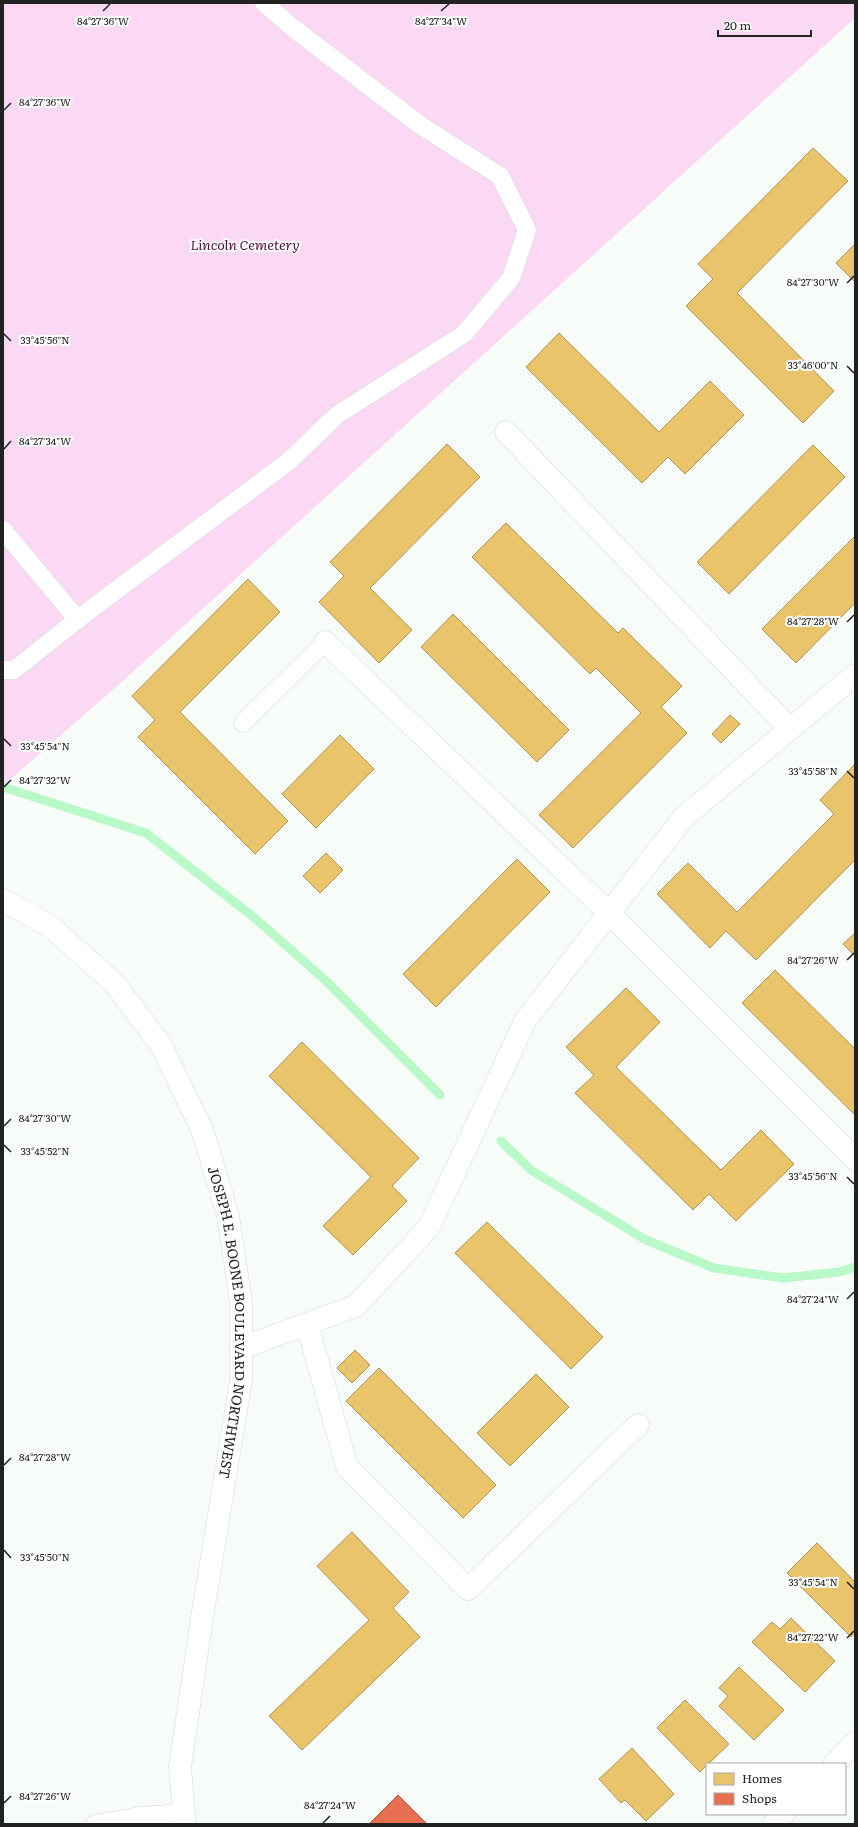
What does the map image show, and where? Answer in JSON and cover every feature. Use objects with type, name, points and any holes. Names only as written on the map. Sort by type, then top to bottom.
[{"type":"street","points":[[506,432],[790,729]]},
{"type":"street","points":[[325,642],[609,913],[855,1159]]},
{"type":"street","points":[[241,1348],[356,1306],[429,1227],[525,1021],[684,817],[855,675]]},
{"type":"street","name":"JOSEPH E. BOONE BOULEVARD NORTHWEST","points":[[3,900],[50,926],[114,983],[161,1045],[203,1132],[228,1216],[241,1302],[241,1380],[202,1618],[180,1767],[185,1819]]},
{"type":"street","points":[[307,1324],[347,1467],[468,1589],[638,1425]]},
{"type":"street","points":[[835,1763],[855,1743]]},
{"type":"lane","points":[[3,670],[14,670],[289,461],[337,415],[464,334],[511,278],[526,230],[500,176],[420,125],[293,28],[264,3]]},
{"type":"lane","points":[[3,530],[78,620]]},
{"type":"lane","points":[[243,723],[325,642]]},
{"type":"lane","points":[[95,1824],[140,1816],[185,1819]]},
{"type":"green space","name":"Lincoln Cemetery","points":[[3,3],[855,3],[855,18],[124,680],[3,786]]},
{"type":"building: Homes","points":[[813,148],[848,181],[737,293],[834,391],[803,423],[686,306],[713,279],[698,264]]},
{"type":"building: Homes","points":[[855,244],[855,282],[836,263]]},
{"type":"building: Homes","points":[[559,333],[659,432],[710,381],[744,415],[685,474],[668,457],[642,483],[526,367]]},
{"type":"building: Homes","points":[[447,444],[480,477],[370,588],[412,630],[379,663],[319,602],[344,576],[330,562]]},
{"type":"building: Homes","points":[[813,445],[845,477],[729,594],[697,562]]},
{"type":"building: Homes","points":[[506,523],[618,633],[623,628],[682,686],[661,707],[687,733],[573,848],[539,815],[641,713],[596,668],[590,674],[472,557]]},
{"type":"building: Homes","points":[[855,536],[855,603],[796,663],[762,629]]},
{"type":"building: Homes","points":[[248,579],[280,612],[180,712],[288,821],[255,854],[138,737],[155,720],[132,696]]},
{"type":"building: Homes","points":[[453,614],[569,730],[537,762],[421,647]]},
{"type":"building: Homes","points":[[730,715],[740,724],[721,743],[712,734]]},
{"type":"building: Homes","points":[[340,735],[374,769],[316,828],[282,794]]},
{"type":"building: Homes","points":[[855,764],[855,860],[756,960],[726,931],[710,948],[657,894],[688,863],[737,912],[834,814],[820,800]]},
{"type":"building: Homes","points":[[326,853],[343,870],[320,893],[303,876]]},
{"type":"building: Homes","points":[[517,859],[550,892],[436,1007],[403,974]]},
{"type":"building: Homes","points":[[855,933],[855,956],[843,944]]},
{"type":"building: Homes","points":[[775,970],[855,1049],[855,1115],[742,1003]]},
{"type":"building: Homes","points":[[626,988],[660,1022],[616,1067],[721,1170],[761,1130],[794,1164],[736,1221],[709,1194],[693,1210],[575,1093],[594,1075],[566,1047]]},
{"type":"building: Homes","points":[[302,1042],[419,1158],[392,1186],[407,1201],[353,1255],[323,1226],[371,1177],[269,1076]]},
{"type":"building: Homes","points":[[487,1222],[603,1337],[571,1369],[455,1253]]},
{"type":"building: Homes","points":[[355,1350],[370,1365],[352,1383],[337,1368]]},
{"type":"building: Homes","points":[[379,1368],[496,1485],[463,1518],[346,1401]]},
{"type":"building: Homes","points":[[536,1374],[569,1407],[510,1466],[477,1433]]},
{"type":"building: Homes","points":[[352,1532],[409,1592],[393,1608],[420,1637],[302,1750],[269,1716],[369,1620],[317,1566]]},
{"type":"building: Homes","points":[[817,1543],[855,1582],[855,1633],[851,1637],[787,1573]]},
{"type":"building: Homes","points":[[791,1618],[835,1661],[805,1692],[752,1642],[772,1622],[780,1629]]},
{"type":"building: Homes","points":[[739,1667],[784,1710],[754,1740],[719,1706],[728,1696],[719,1688]]},
{"type":"building: Homes","points":[[685,1700],[729,1744],[709,1763],[706,1763],[706,1766],[700,1772],[657,1728]]},
{"type":"building: Homes","points":[[632,1748],[674,1794],[646,1821],[625,1800],[621,1803],[599,1779]]},
{"type":"building: Shops","points":[[398,1795],[427,1824],[369,1824]]},
{"type":"waterway","points":[[3,787],[146,833],[256,919],[324,979],[440,1095]]},
{"type":"waterway","points":[[501,1141],[531,1170],[646,1240],[714,1268],[783,1278],[839,1272],[855,1267]]}]
